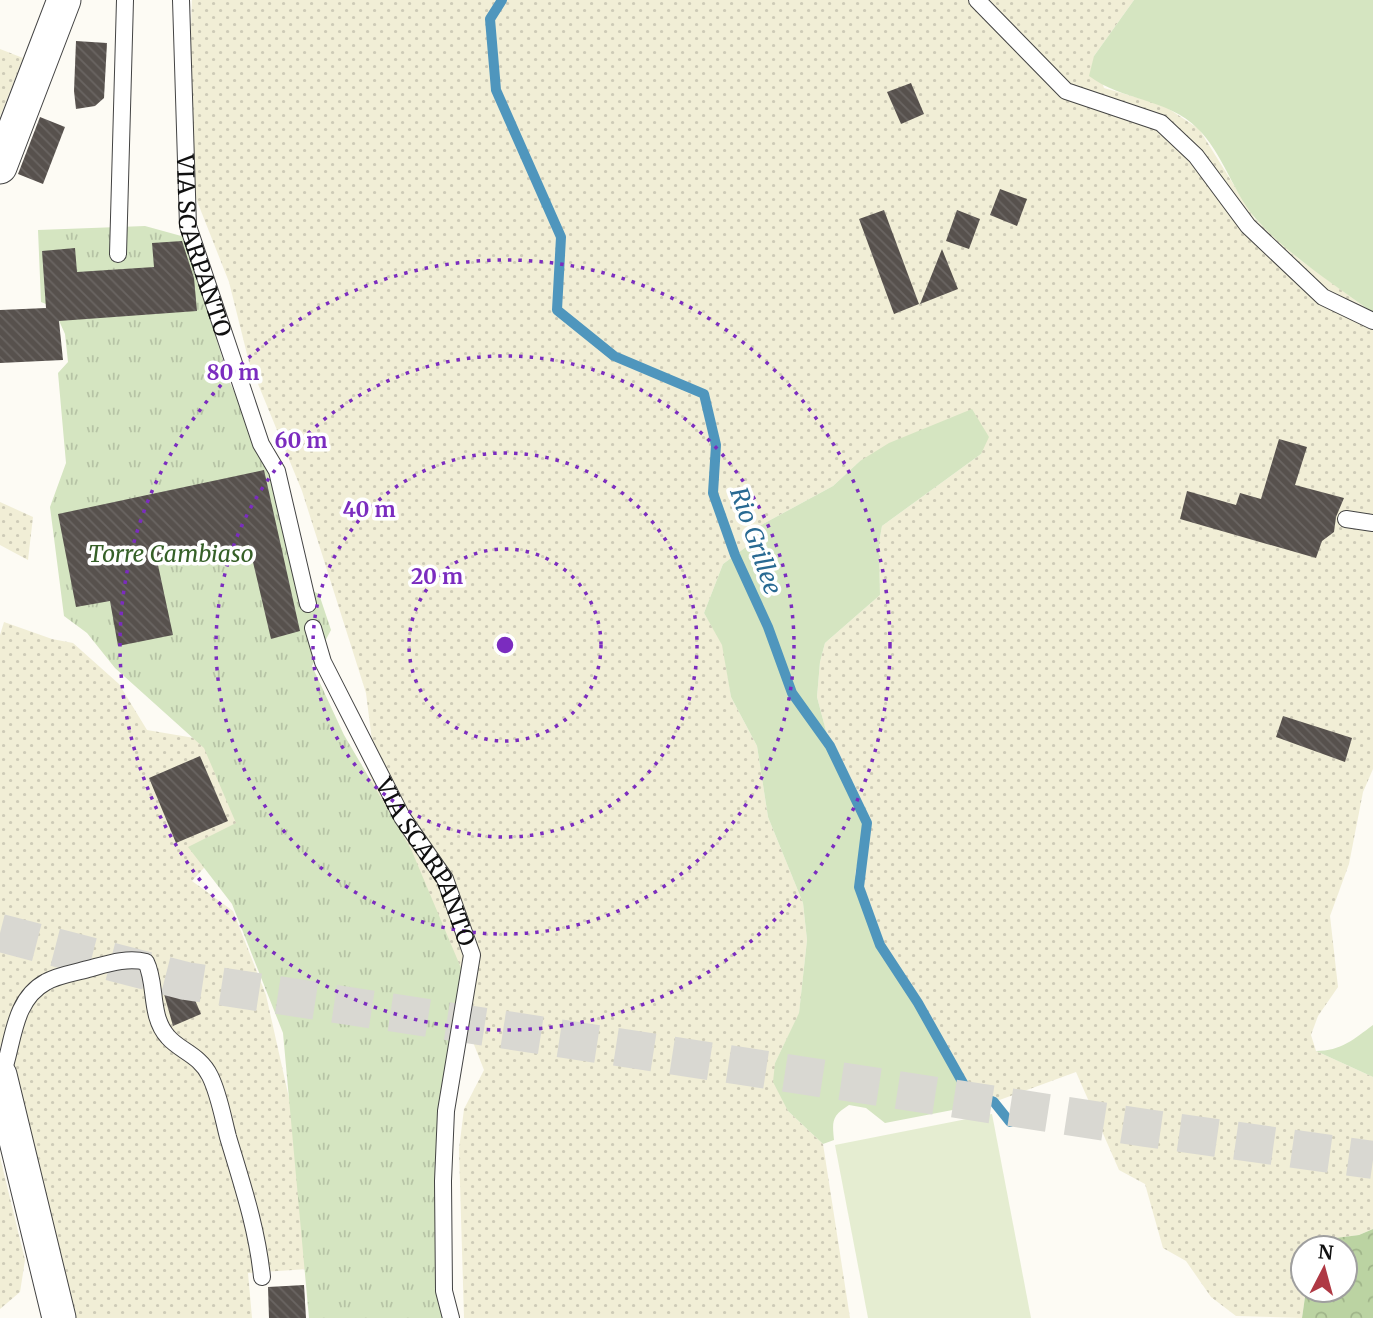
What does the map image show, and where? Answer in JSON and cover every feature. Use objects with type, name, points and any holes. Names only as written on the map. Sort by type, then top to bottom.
[{"type":"street","points":[[0,167],[64,0]]},
{"type":"street","points":[[1,1077],[59,1318]]},
{"type":"lane","points":[[118,254],[125,0]]},
{"type":"lane","name":"VIA SCARPANTO","points":[[181,0],[188,226],[261,444],[277,471],[308,604]]},
{"type":"lane","points":[[977,0],[1066,91],[1161,123],[1196,156],[1248,226],[1314,288],[1324,297],[1373,321]]},
{"type":"lane","points":[[1346,519],[1373,523]]},
{"type":"lane","name":"VIA SCARPANTO","points":[[313,628],[323,662],[402,817],[445,879],[472,955],[446,1111],[443,1181],[444,1291],[451,1318]]},
{"type":"lane","points":[[1,1077],[9,1057],[19,1011],[33,992],[47,981],[105,964],[129,960],[146,962],[154,979],[152,995],[167,1037],[190,1051],[210,1075],[252,1211],[262,1277]]},
{"type":"shaded area","points":[[192,0],[1134,0],[1094,56],[1104,88],[1163,105],[1199,129],[1255,219],[1299,259],[1373,313],[1373,769],[1363,792],[1349,864],[1330,916],[1338,987],[1318,1016],[1311,1035],[1316,1051],[1373,1077],[1373,1229],[1359,1235],[1289,1234],[1289,1304],[1304,1304],[1302,1318],[1236,1316],[1211,1297],[1186,1261],[1163,1248],[1145,1184],[1119,1170],[1076,1072],[994,1102],[968,1092],[918,1003],[880,945],[855,874],[867,823],[830,746],[817,697],[820,662],[825,643],[880,595],[879,543],[882,526],[981,454],[860,461],[833,486],[752,530],[746,547],[723,564],[704,613],[723,645],[731,697],[757,746],[768,817],[803,903],[807,940],[799,1014],[775,1063],[788,1111],[823,1144],[850,1318],[464,1318],[459,1149],[464,1109],[484,1070],[374,790],[367,766],[372,741],[366,693],[302,491],[249,362],[229,282],[186,173]]},
{"type":"shaded area","points":[[0,49],[23,58],[0,117]]},
{"type":"shaded area","points":[[0,502],[33,517],[28,560],[0,545]]},
{"type":"shaded area","points":[[4,622],[52,639],[73,643],[119,684],[147,730],[212,741],[242,812],[233,836],[192,881],[233,911],[266,995],[291,1107],[308,1269],[248,1273],[252,1318],[75,1318],[0,1045],[0,635]]},
{"type":"shaded area","points":[[0,1157],[25,1260],[20,1292],[0,1309]]},
{"type":"green space","points":[[1134,0],[1373,0],[1373,313],[1312,269],[1256,219],[1198,129],[1173,111],[1116,90],[1089,76],[1094,56]]},
{"type":"green space","name":"Torre Cambiaso","points":[[145,226],[185,237],[230,383],[266,458],[297,584],[319,594],[331,630],[312,666],[344,735],[411,849],[461,968],[442,1096],[445,1318],[309,1318],[283,1033],[232,904],[188,847],[236,823],[204,748],[115,668],[87,633],[64,616],[50,507],[66,463],[58,373],[68,362],[65,334],[53,307],[41,302],[38,230]]},
{"type":"green space","points":[[972,409],[989,437],[981,454],[882,526],[879,543],[880,595],[825,643],[820,662],[817,697],[830,746],[867,823],[855,874],[880,945],[918,1003],[968,1092],[994,1102],[885,1123],[866,1108],[849,1105],[834,1119],[834,1140],[823,1144],[788,1111],[773,1082],[775,1063],[799,1013],[807,940],[803,903],[768,817],[757,746],[731,697],[722,645],[704,613],[723,564],[746,547],[752,530],[833,486],[860,461],[889,443]]},
{"type":"green space","points":[[1373,1025],[1373,1077],[1316,1051],[1340,1046]]},
{"type":"green space","points":[[992,1114],[1031,1318],[868,1318],[835,1145]]},
{"type":"green space","points":[[1373,1229],[1373,1318],[1302,1318],[1304,1304],[1359,1304],[1359,1235]]},
{"type":"building","points":[[76,41],[107,43],[104,98],[95,106],[76,109],[74,91]]},
{"type":"building","points":[[911,83],[924,114],[901,124],[887,92]]},
{"type":"building","points":[[40,117],[65,127],[43,184],[18,174]]},
{"type":"building","points":[[1000,189],[1027,199],[1017,226],[990,215]]},
{"type":"building","points":[[884,210],[919,304],[894,314],[859,219]]},
{"type":"building","points":[[957,210],[980,219],[969,249],[946,241]]},
{"type":"building","points":[[182,241],[194,278],[197,311],[59,321],[63,360],[0,363],[0,310],[46,308],[42,251],[75,248],[77,272],[154,267],[152,243]]},
{"type":"building","points":[[942,249],[958,289],[920,304]]},
{"type":"building","points":[[1279,439],[1307,447],[1295,485],[1344,498],[1336,517],[1334,532],[1322,541],[1316,558],[1180,519],[1187,491],[1236,505],[1240,493],[1261,499]]},
{"type":"building","points":[[264,470],[300,631],[271,639],[249,545],[158,565],[173,635],[118,646],[110,601],[76,607],[58,514]]},
{"type":"building","points":[[1283,716],[1352,738],[1345,762],[1276,737]]},
{"type":"building","points":[[200,756],[228,821],[176,843],[149,778]]},
{"type":"building","points":[[188,984],[201,1014],[173,1026],[164,994]]},
{"type":"building","points":[[304,1285],[306,1318],[269,1318],[268,1287]]},
{"type":"waterway","name":"Rio Grillee","points":[[502,0],[490,19],[496,90],[561,237],[557,310],[614,356],[704,394],[716,445],[713,493],[735,555],[768,627],[792,693],[830,746],[867,823],[859,887],[880,945],[918,1003],[968,1092],[994,1102],[1010,1122]]},
{"type":"tunnel","points":[[0,933],[186,981],[1146,1128],[1373,1160]]}]
